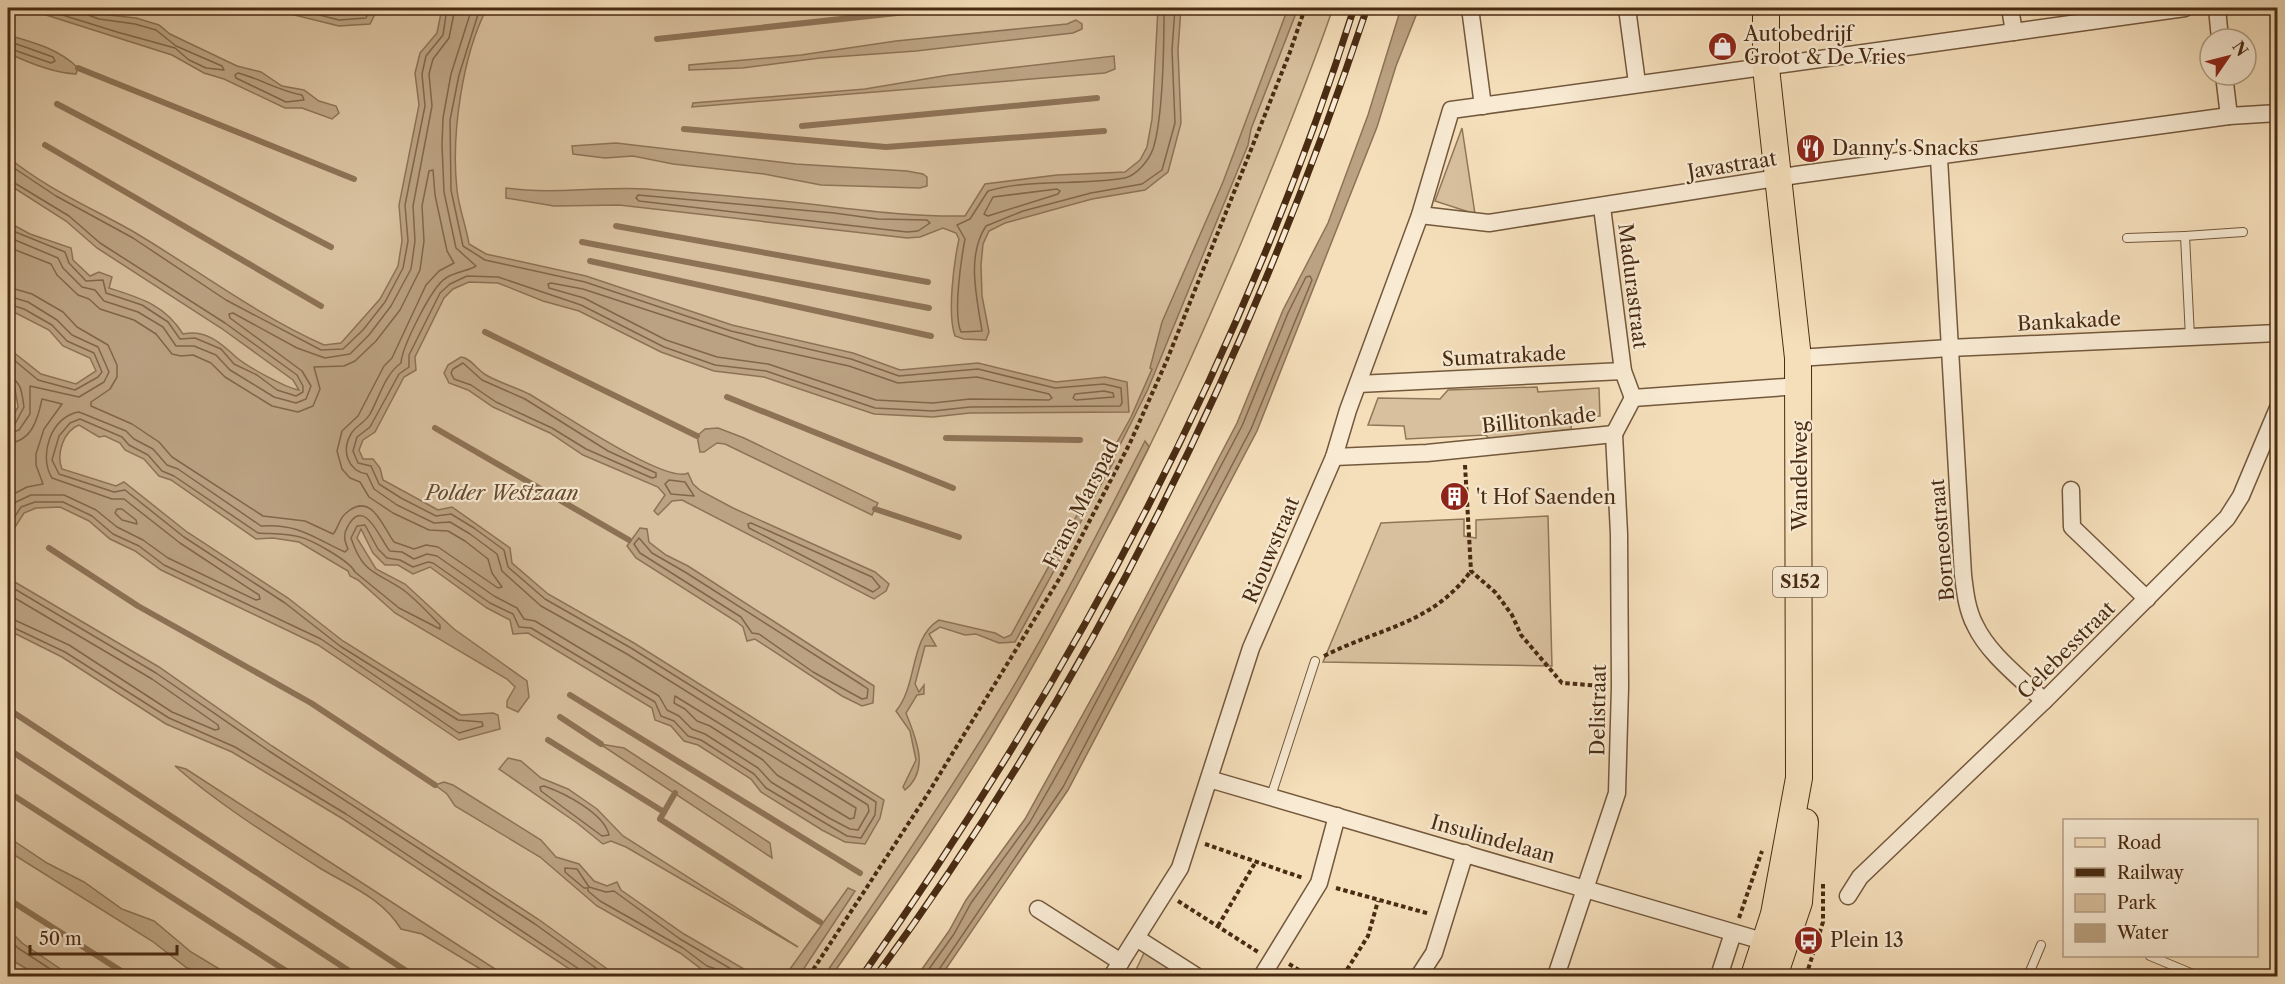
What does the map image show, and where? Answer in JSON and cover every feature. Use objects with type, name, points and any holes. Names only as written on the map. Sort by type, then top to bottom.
[{"type":"main road","name":"Wandelweg","points":[[1766,8],[1766,68],[1798,358],[1799,386],[1799,778],[1774,914],[1766,942]]},
{"type":"main road","name":"S152","points":[[1774,976],[1801,894],[1805,819],[1799,778]]},
{"type":"main road","name":"S152","points":[[1754,976],[1766,942]]},
{"type":"street","points":[[1470,8],[1484,106],[2186,8]]},
{"type":"street","points":[[1627,8],[1637,83]]},
{"type":"street","points":[[2010,8],[2014,32]]},
{"type":"street","points":[[2217,8],[2219,27]]},
{"type":"street","points":[[2225,87],[2229,116]]},
{"type":"street","name":"Riouwstraat","points":[[1117,969],[1138,939],[1180,868],[1251,648],[1334,457],[1358,384],[1420,215],[1451,110],[1484,106]]},
{"type":"street","name":"Javastraat","points":[[1420,215],[1489,222],[1602,207],[1779,178],[1939,158],[2229,116],[2277,113]]},
{"type":"street","points":[[1939,158],[1949,348]]},
{"type":"street","name":"Madurastraat","points":[[1602,207],[1623,371]]},
{"type":"street","name":"Bankakade","points":[[1798,358],[1949,348],[2277,333]]},
{"type":"street","name":"Borneostraat","points":[[1949,348],[1963,575],[1967,602],[1975,626],[1988,646],[2044,701]]},
{"type":"street","points":[[1623,371],[1633,398],[1799,386]]},
{"type":"street","name":"Sumatrakade","points":[[1358,384],[1623,371]]},
{"type":"street","name":"Billitonkade","points":[[1334,457],[1427,453],[1614,434],[1633,398]]},
{"type":"street","name":"Celebesstraat","points":[[1848,896],[1860,877],[2044,701],[2235,508],[2277,408]]},
{"type":"street","name":"Delistraat","points":[[1556,976],[1576,909],[1587,889],[1617,793],[1620,687],[1619,534],[1614,434]]},
{"type":"street","points":[[2071,490],[2072,527],[2147,599]]},
{"type":"street","name":"Insulindelaan","points":[[1209,779],[1766,942]]},
{"type":"street","points":[[1262,976],[1319,883],[1337,816]]},
{"type":"street","points":[[1419,976],[1434,953],[1465,853]]},
{"type":"street","points":[[1038,909],[1117,969]]},
{"type":"street","points":[[1719,976],[1733,933]]},
{"type":"street","points":[[1138,939],[1196,976]]},
{"type":"lane","points":[[2127,238],[2243,232]]},
{"type":"lane","points":[[2185,236],[2190,337]]},
{"type":"lane","points":[[1271,796],[1314,661]]},
{"type":"lane","points":[[2028,976],[2041,945]]},
{"type":"lane","points":[[2152,957],[2198,976]]},
{"type":"path","name":"Frans Marspad","points":[[809,976],[927,795],[1061,576],[1125,453],[1171,350],[1290,52],[1305,8]]},
{"type":"path","points":[[1314,661],[1437,607],[1456,592],[1471,571],[1465,476]]},
{"type":"path","points":[[1471,571],[1496,592],[1512,615],[1521,635],[1562,683],[1620,687]]},
{"type":"path","points":[[1218,926],[1255,863]]},
{"type":"path","points":[[1733,933],[1754,872]]},
{"type":"path","points":[[1806,976],[1823,922],[1825,891]]},
{"type":"path","points":[[1165,892],[1218,926],[1309,976]]},
{"type":"path","points":[[1342,976],[1368,936],[1378,901]]},
{"type":"green space","name":"Polder Westzaan","points":[[8,8],[1333,8],[1301,96],[1242,241],[1149,447],[1147,444],[1049,632],[935,818],[824,976],[8,976]]},
{"type":"green space","points":[[1462,128],[1475,214],[1435,201]]},
{"type":"green space","points":[[1537,387],[1538,392],[1599,388],[1600,416],[1572,417],[1571,429],[1490,440],[1486,435],[1406,439],[1404,426],[1368,425],[1378,398],[1440,399],[1448,390]]},
{"type":"green space","points":[[1548,516],[1552,666],[1323,662],[1381,523],[1464,519],[1464,536],[1476,538],[1476,520]]},
{"type":"green space","points":[[1145,951],[1191,976],[1133,976]]},
{"type":"water","points":[[24,8],[86,8],[100,14],[136,18],[159,25],[170,34],[237,66],[261,72],[282,86],[304,90],[319,101],[336,106],[339,113],[332,119],[302,108],[285,108],[224,79],[204,73],[172,55]]},
{"type":"water","points":[[266,8],[375,8],[376,12],[370,24],[339,26]]},
{"type":"water","points":[[442,8],[487,8],[478,27],[465,72],[457,121],[456,146],[458,197],[469,244],[486,254],[586,276],[732,325],[853,353],[900,370],[978,363],[1056,382],[1105,377],[1127,382],[1129,412],[970,413],[933,417],[874,414],[764,377],[714,371],[661,352],[579,311],[543,301],[498,283],[469,282],[453,289],[444,298],[415,357],[416,370],[404,377],[375,432],[363,440],[359,450],[363,459],[373,459],[380,468],[383,480],[438,510],[452,507],[510,548],[512,563],[548,594],[634,643],[884,800],[880,818],[865,844],[845,842],[761,792],[751,779],[698,745],[684,741],[671,726],[655,720],[652,708],[528,633],[513,634],[510,620],[487,608],[430,567],[413,574],[398,565],[385,565],[373,553],[361,529],[357,538],[376,569],[405,584],[454,629],[527,681],[529,697],[518,712],[507,707],[507,701],[515,687],[507,679],[395,613],[358,580],[350,576],[348,571],[299,542],[273,538],[256,539],[171,480],[159,476],[144,459],[125,450],[120,443],[105,436],[99,437],[79,425],[69,432],[62,444],[60,463],[62,469],[116,486],[124,482],[187,532],[288,598],[343,641],[461,715],[493,713],[498,715],[500,729],[459,740],[318,645],[161,570],[135,551],[110,539],[89,521],[60,507],[36,508],[24,513],[8,538],[8,424],[18,407],[15,389],[8,381],[8,348],[41,374],[76,384],[96,371],[90,358],[63,346],[49,330],[8,309],[8,222],[30,234],[71,248],[73,260],[90,276],[99,272],[112,277],[109,288],[142,299],[160,309],[183,334],[191,333],[212,338],[257,371],[299,390],[293,380],[221,328],[97,248],[66,221],[8,184],[8,157],[53,188],[158,246],[274,320],[324,345],[341,343],[380,299],[398,266],[402,241],[399,205],[419,105],[415,73],[420,53],[437,33]]},
{"type":"water","points":[[1158,8],[1181,8],[1178,50],[1181,123],[1168,172],[1145,190],[1092,199],[1005,223],[989,231],[983,244],[981,265],[982,296],[989,332],[986,340],[964,339],[955,336],[951,302],[959,239],[956,233],[943,228],[920,237],[907,238],[619,205],[554,206],[506,198],[506,188],[542,191],[647,189],[900,214],[965,216],[985,184],[1057,175],[1125,172],[1140,160],[1147,147],[1152,119]]},
{"type":"water","points":[[1288,8],[1298,8],[1251,129],[1248,145],[1148,389],[1114,461],[1015,642],[999,643],[976,634],[965,635],[940,627],[929,634],[936,646],[925,646],[915,684],[919,692],[924,685],[924,694],[917,695],[906,713],[919,753],[919,763],[913,782],[905,790],[903,787],[916,760],[910,731],[896,711],[908,688],[923,638],[929,628],[939,620],[995,633],[1004,638],[1011,635],[1131,417],[1152,369],[1150,368],[1162,322],[1223,182]]},
{"type":"water","points":[[1401,8],[1419,8],[1396,66],[1377,127],[1257,431],[1068,790],[941,976],[917,976],[949,931],[966,900],[1025,819],[1115,656],[1237,423],[1283,310],[1328,223],[1368,115]]},
{"type":"water","points":[[1076,20],[1082,24],[1082,29],[1073,33],[742,68],[689,70],[689,65],[801,55],[896,41],[1067,24]]},
{"type":"water","points":[[8,35],[63,56],[78,68],[76,74],[50,70],[8,53]]},
{"type":"water","points":[[1114,56],[1115,69],[1105,73],[692,107],[693,103],[865,89],[949,75]]},
{"type":"water","points":[[616,143],[796,164],[907,171],[927,177],[927,186],[920,188],[821,185],[764,174],[673,164],[633,156],[605,158],[573,154],[572,146]]},
{"type":"water","points":[[461,357],[486,375],[529,394],[635,457],[676,474],[688,473],[693,484],[701,491],[733,508],[875,572],[889,584],[886,591],[874,599],[682,500],[672,501],[658,515],[654,511],[665,495],[658,487],[583,455],[550,433],[493,407],[468,390],[449,383],[444,373],[448,365]]},
{"type":"water","points":[[718,428],[744,438],[878,503],[872,515],[725,444],[717,443],[704,452],[700,452],[697,436],[705,429]]},
{"type":"water","points":[[1145,441],[1149,447],[1097,549],[1004,716],[964,782],[833,974],[824,976],[913,845],[1018,679],[1056,612]]},
{"type":"water","points":[[640,528],[647,529],[649,542],[666,555],[688,566],[874,686],[873,703],[862,706],[842,696],[755,639],[747,641],[743,627],[737,622],[636,558],[627,546]]},
{"type":"water","points":[[8,578],[159,667],[272,746],[538,919],[617,976],[580,976],[343,819],[232,752],[166,724],[62,657],[8,630]]},
{"type":"water","points":[[600,744],[624,748],[770,843],[772,858]]},
{"type":"water","points":[[508,758],[521,761],[541,778],[568,789],[597,809],[623,836],[798,947],[626,847],[611,841],[603,844],[577,823],[499,769]]},
{"type":"water","points":[[175,766],[186,769],[506,976],[492,976],[422,934],[401,929],[384,908],[374,900],[318,867],[245,819]]},
{"type":"water","points":[[444,782],[453,785],[541,840],[556,857],[579,864],[594,881],[607,886],[617,882],[621,890],[684,934],[756,976],[720,976],[704,971],[680,953],[597,906],[540,857],[455,806],[447,794],[435,785]]},
{"type":"water","points":[[8,837],[47,863],[84,882],[122,909],[154,921],[191,952],[231,976],[211,976],[187,968],[152,941],[16,856],[8,856]]},
{"type":"water","points":[[848,888],[855,891],[799,976],[785,976]]},
{"type":"water","points":[[8,929],[22,943],[71,976],[39,976],[8,958]]},
{"type":"waterway","points":[[657,39],[943,8]]},
{"type":"waterway","points":[[78,68],[354,179]]},
{"type":"waterway","points":[[802,126],[1097,98]]},
{"type":"waterway","points":[[57,104],[331,247]]},
{"type":"waterway","points":[[684,129],[886,147],[1104,131]]},
{"type":"waterway","points":[[45,145],[321,306]]},
{"type":"waterway","points":[[616,226],[928,282]]},
{"type":"waterway","points":[[582,242],[929,308]]},
{"type":"waterway","points":[[590,261],[931,336]]},
{"type":"waterway","points":[[485,332],[697,436]]},
{"type":"waterway","points":[[727,397],[953,488]]},
{"type":"waterway","points":[[435,428],[629,540]]},
{"type":"waterway","points":[[946,438],[1080,440]]},
{"type":"waterway","points":[[875,509],[959,537]]},
{"type":"waterway","points":[[49,548],[138,606],[311,703],[435,785]]},
{"type":"waterway","points":[[570,695],[860,873]]},
{"type":"waterway","points":[[8,709],[414,976]]},
{"type":"waterway","points":[[560,717],[601,744]]},
{"type":"waterway","points":[[548,740],[664,812]]},
{"type":"waterway","points":[[8,749],[357,976]]},
{"type":"waterway","points":[[8,792],[294,976]]},
{"type":"waterway","points":[[675,793],[660,819],[820,922]]},
{"type":"waterway","points":[[8,899],[129,976]]},
{"type":"railway","points":[[862,976],[939,864],[1012,749],[1081,631],[1146,511],[1206,388],[1261,264],[1310,137],[1354,8]]},
{"type":"railway","points":[[876,976],[954,865],[1027,750],[1096,632],[1159,511],[1218,388],[1272,263],[1322,136],[1367,8]]},
{"type":"place","name":"Autobedrijf Groot & De Vries","points":[[1723,46]]},
{"type":"place","name":"Danny's Snacks","points":[[1811,148]]},
{"type":"place","name":"'t Hof Saenden","points":[[1455,497]]},
{"type":"place","name":"Plein 13","points":[[1809,940]]}]
